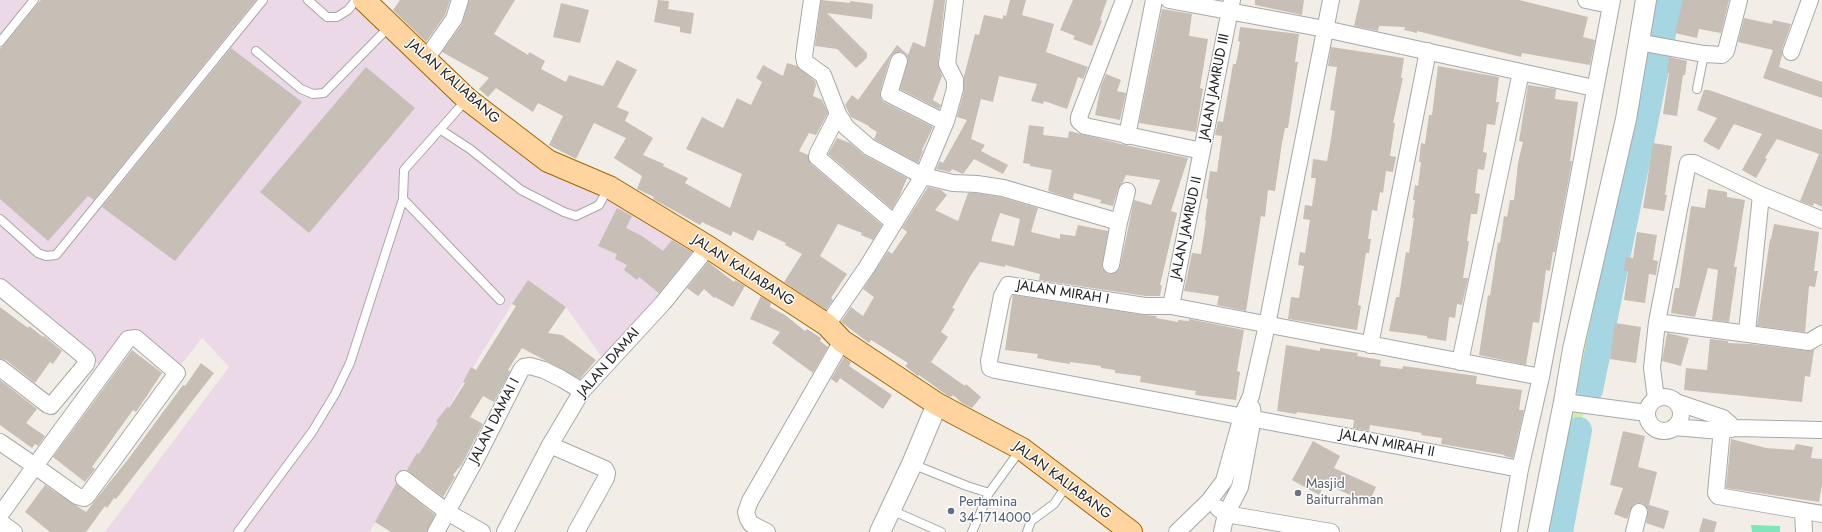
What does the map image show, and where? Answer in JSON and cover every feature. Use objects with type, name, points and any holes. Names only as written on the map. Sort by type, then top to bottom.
[{"type":"main road","name":"JALAN KALIABANG","points":[[364,0],[467,99],[548,161],[608,187],[708,247],[827,325],[842,341],[937,404],[1022,449],[1130,532]]},
{"type":"street","points":[[426,59],[454,19],[460,0]]},
{"type":"street","points":[[812,0],[804,56],[805,62],[823,75],[838,114],[846,127],[864,144],[923,176],[953,183],[977,184],[1003,188],[1119,222]]},
{"type":"street","points":[[827,325],[868,267],[923,176],[946,121],[955,88],[955,80],[948,64],[955,0]]},
{"type":"street","name":"JALAN JAMRUD III","points":[[1124,0],[1079,117],[1081,123],[1084,126],[1127,136],[1202,151],[1231,6]]},
{"type":"street","points":[[1127,136],[1154,0]]},
{"type":"street","points":[[1169,0],[1231,6],[1428,52],[1594,88]]},
{"type":"street","points":[[1222,532],[1226,514],[1240,487],[1251,396],[1268,325],[1331,0]]},
{"type":"street","points":[[1509,532],[1520,469],[1541,377],[1611,3],[1586,0]]},
{"type":"street","points":[[1538,532],[1570,402],[1572,349],[1626,119],[1642,43],[1646,0]]},
{"type":"street","points":[[1642,43],[1704,54],[1722,55],[1726,51],[1739,0]]},
{"type":"street","points":[[1791,52],[1810,0]]},
{"type":"street","points":[[1370,345],[1428,52]]},
{"type":"street","points":[[899,61],[889,94],[936,118],[946,121]]},
{"type":"street","points":[[1460,362],[1521,72]]},
{"type":"street","points":[[838,114],[818,153],[817,158],[894,223]]},
{"type":"street","name":"JALAN JAMRUD II","points":[[1171,306],[1202,151]]},
{"type":"street","points":[[1656,399],[1652,368],[1657,322],[1688,164],[1694,163],[1761,195],[1822,220]]},
{"type":"street","points":[[1111,265],[1127,190]]},
{"type":"street","points":[[1747,332],[1761,195]]},
{"type":"street","name":"JALAN DAMAI","points":[[505,532],[550,445],[582,391],[663,303],[708,247]]},
{"type":"street","name":"JALAN MIRAH I","points":[[1248,417],[990,368],[989,361],[1002,296],[1008,285],[1145,306],[1171,306],[1541,377]]},
{"type":"street","points":[[0,287],[87,360],[86,364],[51,406],[0,368]]},
{"type":"street","points":[[1657,322],[1747,332],[1809,342],[1822,334]]},
{"type":"street","points":[[0,442],[35,466],[77,496],[84,498],[176,378],[176,371],[136,338],[128,339],[35,466],[0,515]]},
{"type":"street","points":[[766,532],[751,524],[748,519],[746,512],[750,501],[842,341]]},
{"type":"street","name":"JALAN DAMAI I","points":[[436,532],[477,457],[520,370],[524,367],[530,366],[544,370],[582,391]]},
{"type":"street","points":[[1726,426],[1667,397],[1656,399],[1651,403],[1647,413],[1650,424],[1654,428],[1664,431],[1674,427],[1726,426],[1822,430]]},
{"type":"street","points":[[1570,402],[1647,413]]},
{"type":"street","points":[[1674,427],[1678,423],[1681,412],[1676,402]]},
{"type":"street","points":[[880,532],[912,464],[937,404]]},
{"type":"street","points":[[1178,532],[1209,501],[1224,481],[1248,417]]},
{"type":"street","name":"JALAN MIRAH II","points":[[1248,417],[1520,469]]},
{"type":"street","points":[[1726,426],[1716,493],[1718,496],[1822,514]]},
{"type":"street","points":[[550,445],[605,469],[607,473],[606,478],[576,532]]},
{"type":"street","points":[[404,479],[447,512],[482,532]]},
{"type":"street","points":[[1209,501],[1226,514],[1331,532]]},
{"type":"street","points":[[1803,511],[1804,532]]},
{"type":"street","points":[[1634,532],[1639,512]]},
{"type":"street","points":[[0,522],[14,532]]},
{"type":"lane","points":[[0,42],[34,0]]},
{"type":"lane","points":[[0,219],[38,253],[46,256],[56,256],[263,0]]},
{"type":"lane","points":[[308,0],[327,17],[337,17],[348,10],[356,0]]},
{"type":"lane","points":[[256,51],[301,89],[313,94],[324,93],[390,26]]},
{"type":"lane","points":[[1697,89],[1704,54]]},
{"type":"lane","points":[[238,532],[312,432],[335,394],[350,363],[403,199],[404,170],[467,99]]},
{"type":"lane","points":[[441,130],[470,149],[521,190],[564,212],[576,216],[599,205],[608,187]]},
{"type":"lane","points":[[403,199],[500,300]]},
{"type":"lane","points":[[972,532],[989,493],[1022,449]]},
{"type":"lane","points":[[912,464],[967,486],[989,493]]},
{"type":"lane","points":[[1027,532],[1031,521],[1054,504],[1067,485]]},
{"type":"lane","points":[[891,510],[941,532]]},
{"type":"shaded area","points":[[0,0],[364,0],[467,99],[708,247],[606,363],[566,307],[528,280],[404,479],[369,532],[105,532],[229,367],[202,338],[176,371],[136,338],[105,368],[85,357],[0,287]]},
{"type":"green space","points":[[1646,0],[1670,0],[1590,390],[1578,433],[1560,532],[1538,532]]},
{"type":"green space","points":[[1751,525],[1780,526],[1780,532],[1752,532]]},
{"type":"building","points":[[41,0],[256,0],[94,200],[88,196],[48,241],[0,199],[0,49]]},
{"type":"building","points":[[400,0],[450,0],[445,15],[426,42],[393,10]]},
{"type":"building","points":[[469,0],[515,0],[494,34],[528,55],[529,52],[545,61],[541,69],[566,82],[569,75],[603,86],[617,60],[637,70],[617,107],[629,112],[625,121],[653,138],[643,155],[664,164],[663,166],[688,178],[685,183],[730,208],[742,174],[686,149],[702,117],[723,128],[737,98],[751,105],[762,82],[756,78],[763,65],[783,76],[787,63],[797,66],[815,81],[816,85],[813,96],[822,100],[828,113],[816,135],[809,133],[799,151],[808,155],[811,164],[882,225],[873,240],[861,235],[862,233],[838,224],[820,256],[847,274],[831,298],[833,300],[826,310],[784,282],[802,254],[785,245],[786,243],[758,230],[753,241],[733,231],[731,236],[702,222],[700,225],[653,199],[654,197],[637,189],[642,176],[614,158],[626,138],[594,123],[576,159],[549,145],[563,116],[538,103],[533,112],[496,88],[488,97],[479,89],[489,78],[442,52],[462,24]]},
{"type":"building","points":[[658,0],[669,1],[668,9],[694,13],[691,34],[680,32],[680,27],[654,22]]},
{"type":"building","points":[[821,0],[850,3],[850,1],[873,4],[872,19],[827,13],[867,53],[867,58],[856,68],[837,49],[815,46]]},
{"type":"building","points":[[934,0],[945,0],[938,63],[942,76],[933,100],[941,105],[939,109],[900,89],[908,59],[906,55],[901,52],[893,54],[890,58],[880,92],[881,99],[884,102],[933,127],[922,150],[923,151],[918,163],[874,139],[877,132],[851,117],[845,105],[852,95],[858,100],[897,45],[908,55],[913,42],[925,47]]},
{"type":"building","points":[[1010,0],[1026,0],[1022,15],[1054,24],[1046,52],[1088,67],[1083,79],[1078,77],[1067,109],[1044,101],[1043,104],[1031,101],[1037,84],[999,76],[993,102],[981,99],[971,139],[985,145],[981,151],[1008,165],[1003,174],[974,159],[963,174],[952,169],[950,172],[936,169],[940,161],[943,163],[967,120],[957,117],[964,91],[964,76],[975,34],[979,35],[984,15],[1003,19],[1003,15],[1006,16]]},
{"type":"building","points":[[1073,0],[1107,0],[1100,20],[1102,21],[1092,46],[1073,39],[1075,36],[1060,30]]},
{"type":"building","points":[[1255,0],[1304,0],[1302,15],[1255,5]]},
{"type":"building","points":[[1360,0],[1519,0],[1588,17],[1583,37],[1595,40],[1590,65],[1522,53],[1521,57],[1417,31],[1417,33],[1404,30],[1405,27],[1379,26],[1378,31],[1354,26]]},
{"type":"building","points":[[1683,0],[1729,0],[1721,33],[1699,29],[1697,38],[1675,33]]},
{"type":"building","points":[[561,3],[589,10],[580,43],[553,37]]},
{"type":"building","points":[[1162,9],[1192,14],[1189,36],[1208,39],[1200,88],[1203,89],[1196,132],[1139,123]]},
{"type":"building","points":[[1744,18],[1772,24],[1773,20],[1791,24],[1782,49],[1779,67],[1822,82],[1822,98],[1763,78],[1773,50],[1738,42]]},
{"type":"building","points":[[1240,27],[1299,34],[1295,62],[1298,62],[1288,128],[1285,128],[1275,191],[1268,190],[1265,217],[1261,216],[1246,311],[1217,305],[1219,296],[1184,291],[1192,253],[1201,254],[1206,221],[1208,199],[1206,198],[1210,171],[1217,172],[1222,136],[1215,135],[1218,121],[1223,122],[1233,64],[1236,64],[1240,42],[1238,41]]},
{"type":"building","points":[[1331,47],[1404,58],[1401,78],[1403,78],[1393,123],[1395,123],[1390,156],[1396,157],[1393,172],[1386,171],[1383,193],[1380,192],[1377,211],[1372,210],[1368,239],[1371,239],[1369,253],[1366,253],[1358,305],[1361,306],[1357,330],[1288,319],[1291,297],[1299,298],[1304,266],[1298,265],[1300,252],[1305,253],[1310,220],[1303,219],[1305,205],[1312,206],[1316,178],[1311,178],[1313,159],[1327,161],[1331,139],[1335,111],[1330,110],[1337,67],[1328,66]]},
{"type":"building","points":[[231,48],[302,102],[175,261],[102,207]]},
{"type":"building","points":[[1669,57],[1687,61],[1685,75],[1683,75],[1677,116],[1663,114],[1669,73],[1667,73]]},
{"type":"building","points":[[1438,66],[1499,77],[1496,102],[1499,102],[1495,125],[1487,124],[1483,152],[1487,153],[1484,170],[1478,169],[1475,193],[1480,194],[1477,214],[1471,214],[1467,241],[1469,241],[1463,278],[1468,278],[1462,305],[1457,304],[1455,318],[1449,317],[1446,341],[1427,338],[1427,336],[1389,331],[1396,297],[1399,297],[1406,252],[1409,253],[1414,218],[1412,218],[1415,200],[1413,200],[1415,185],[1418,186],[1421,162],[1419,162],[1421,143],[1425,144],[1429,115],[1432,115]]},
{"type":"building","points":[[366,67],[415,108],[309,233],[260,192]]},
{"type":"building","points":[[1106,74],[1121,80],[1117,91],[1126,93],[1120,120],[1095,115],[1101,86]]},
{"type":"building","points":[[1528,85],[1556,89],[1555,99],[1578,102],[1570,161],[1572,161],[1555,252],[1553,252],[1550,271],[1546,270],[1539,323],[1533,322],[1526,365],[1479,355],[1498,242],[1500,243],[1504,216],[1507,217],[1510,200],[1514,200],[1518,163],[1523,142],[1519,141]]},
{"type":"building","points":[[1704,90],[1709,90],[1822,130],[1822,207],[1814,203],[1813,206],[1800,201],[1819,154],[1777,139],[1765,158],[1767,159],[1756,178],[1742,170],[1762,134],[1734,124],[1719,150],[1703,141],[1717,118],[1697,110]]},
{"type":"building","points":[[1029,125],[1044,127],[1043,135],[1068,138],[1069,131],[1125,145],[1188,158],[1171,211],[1177,213],[1160,285],[1162,285],[1160,296],[1146,296],[1039,280],[1040,274],[1005,265],[1005,267],[980,262],[952,308],[955,309],[941,332],[948,337],[931,362],[965,386],[966,384],[981,397],[972,408],[962,403],[953,395],[951,397],[948,396],[905,366],[908,363],[871,340],[869,343],[841,322],[851,307],[863,316],[874,297],[863,289],[888,251],[892,254],[907,232],[902,228],[928,187],[941,190],[947,195],[935,210],[958,221],[968,193],[976,193],[1001,197],[1038,208],[1031,232],[1060,239],[1060,234],[1075,236],[1078,225],[1108,231],[1102,268],[1109,274],[1118,271],[1134,200],[1151,205],[1160,180],[1126,175],[1118,189],[1113,206],[1100,203],[1101,200],[1074,193],[1073,199],[1048,191],[1052,170],[1030,166],[1030,164],[1023,163]],"holes":[[[1000,213],[1020,219],[1014,246],[991,241]]]},
{"type":"building","points":[[837,138],[850,143],[864,155],[907,178],[892,209],[828,154]]},
{"type":"building","points":[[1653,143],[1672,146],[1664,211],[1643,208]]},
{"type":"building","points":[[1708,189],[1727,192],[1727,197],[1745,200],[1734,267],[1737,267],[1729,322],[1712,320],[1718,270],[1708,268],[1695,317],[1671,313],[1675,288],[1679,288],[1691,206],[1705,208]]},
{"type":"building","points":[[617,208],[632,216],[626,228],[642,236],[663,251],[672,240],[692,252],[659,293],[639,277],[637,280],[624,270],[627,265],[615,259],[617,254],[598,246]]},
{"type":"building","points":[[1774,224],[1819,232],[1814,271],[1818,271],[1815,287],[1809,286],[1805,332],[1757,326],[1770,239]]},
{"type":"building","points":[[1637,232],[1657,235],[1653,260],[1658,261],[1656,275],[1649,274],[1645,303],[1624,300],[1628,271],[1624,270],[1626,257],[1633,258]]},
{"type":"building","points":[[708,262],[734,282],[735,280],[745,286],[733,307],[715,297],[714,298],[704,289],[698,296],[687,288]]},
{"type":"building","points":[[528,280],[566,307],[548,333],[562,335],[596,360],[580,379],[522,348],[508,370],[510,372],[494,402],[483,396],[470,417],[483,424],[462,464],[453,475],[455,477],[443,497],[407,470],[417,453],[419,454],[438,423],[436,421],[448,406],[449,408],[465,383],[463,382],[471,367],[476,370],[516,306],[512,304]]},
{"type":"building","points":[[1013,295],[1157,316],[1156,318],[1178,322],[1178,320],[1189,321],[1189,319],[1244,330],[1237,371],[1240,372],[1236,400],[1195,395],[1196,391],[1140,382],[1141,376],[1115,373],[1115,370],[1101,368],[1101,366],[1051,361],[1037,358],[1038,354],[1005,350]]},
{"type":"building","points":[[761,296],[771,303],[770,307],[785,315],[805,331],[807,329],[821,338],[820,341],[828,347],[813,373],[772,343],[780,332],[750,319]]},
{"type":"building","points":[[0,307],[28,328],[29,326],[43,337],[44,336],[62,351],[53,364],[50,362],[35,383],[6,360],[0,359]]},
{"type":"building","points":[[1615,323],[1641,327],[1636,363],[1610,359]]},
{"type":"building","points":[[1667,333],[1689,338],[1681,366],[1662,361]]},
{"type":"building","points":[[1710,339],[1728,341],[1728,343],[1751,344],[1808,351],[1814,350],[1810,377],[1805,376],[1802,402],[1684,390],[1686,368],[1707,370]]},
{"type":"building","points":[[1286,345],[1320,351],[1320,348],[1358,353],[1357,356],[1381,360],[1380,366],[1402,369],[1403,366],[1477,376],[1476,384],[1522,390],[1519,410],[1524,410],[1513,458],[1504,456],[1505,455],[1441,444],[1442,438],[1421,435],[1422,433],[1370,425],[1369,431],[1353,428],[1354,420],[1297,412],[1296,414],[1277,411]]},
{"type":"building","points":[[132,350],[162,373],[136,412],[133,410],[92,467],[95,469],[85,482],[53,457]]},
{"type":"building","points":[[844,357],[851,362],[849,366],[892,395],[883,409],[840,378],[837,383],[831,379]]},
{"type":"building","points":[[201,363],[214,373],[116,499],[114,498],[107,508],[105,506],[86,532],[50,532],[25,512],[45,485],[86,512],[129,458],[183,385],[185,386]]},
{"type":"building","points":[[0,380],[37,409],[26,423],[45,436],[38,446],[35,444],[32,448],[0,425]]},
{"type":"building","points":[[1623,431],[1645,436],[1638,467],[1657,472],[1649,505],[1669,511],[1664,529],[1646,523],[1648,510],[1642,503],[1636,503],[1632,506],[1627,519],[1614,514],[1623,488],[1610,485]]},
{"type":"building","points":[[1731,439],[1766,448],[1794,450],[1796,444],[1813,447],[1811,458],[1822,459],[1822,484],[1819,502],[1726,488]]},
{"type":"building","points":[[1313,441],[1340,456],[1334,468],[1376,487],[1369,503],[1325,484],[1319,495],[1292,480]]},
{"type":"building","points":[[396,484],[435,515],[427,532],[391,532],[375,522]]},
{"type":"building","points":[[1703,518],[1717,522],[1714,532],[1699,532]]},
{"type":"waterway","points":[[1662,38],[1670,0]]},
{"type":"waterway","points":[[1590,390],[1658,59]]},
{"type":"waterway","points":[[1560,532],[1579,430]]},
{"type":"place","name":"Masjid Baiturrahman","points":[[1298,493]]},
{"type":"place","name":"Pertamina 34-1714000","points":[[951,511]]}]
